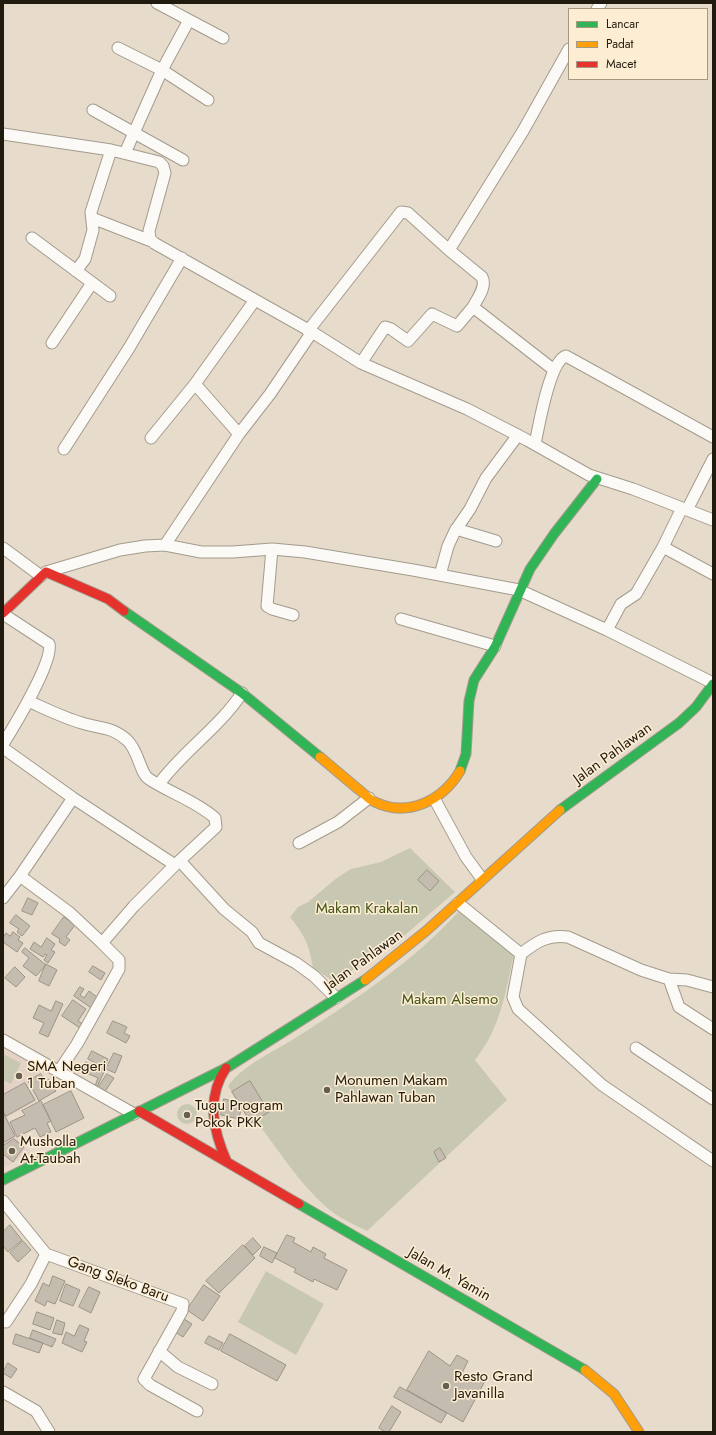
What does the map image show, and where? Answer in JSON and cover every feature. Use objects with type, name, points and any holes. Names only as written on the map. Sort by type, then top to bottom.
[{"type":"main road","points":[[3,613],[44,574],[108,599],[242,693],[369,798],[380,805],[397,808],[414,808],[435,800],[446,790],[464,764],[471,688],[475,678],[495,646],[519,590],[531,568],[597,479]]},
{"type":"main road","name":"Jalan Pahlawan","points":[[3,1180],[228,1067],[287,1031],[386,964],[458,903],[482,879],[563,807],[679,723],[696,707],[713,684]]},
{"type":"main road","points":[[227,1162],[217,1136],[213,1103],[216,1085],[228,1067]]},
{"type":"main road","name":"Jalan M. Yamin","points":[[137,1113],[227,1162],[590,1373],[614,1394],[639,1432]]},
{"type":"street","points":[[157,3],[223,38]]},
{"type":"street","points":[[125,153],[133,132],[162,70],[189,20]]},
{"type":"street","points":[[118,48],[162,70],[208,100]]},
{"type":"street","points":[[449,250],[523,131],[568,51]]},
{"type":"street","points":[[94,110],[183,160]]},
{"type":"street","points":[[3,134],[111,150],[156,160],[162,164],[164,169],[164,181],[149,231],[151,241]]},
{"type":"street","points":[[76,271],[85,259],[93,230],[91,212],[111,150]]},
{"type":"street","points":[[165,545],[239,434],[270,394],[310,332],[401,212],[408,213],[482,277],[484,281],[483,287],[473,307],[457,326],[432,314],[408,341],[391,329],[385,327],[361,362]]},
{"type":"street","points":[[92,218],[151,241],[361,362],[461,407],[518,435],[597,479],[625,487],[713,520]]},
{"type":"street","points":[[32,238],[110,296]]},
{"type":"street","points":[[64,449],[129,348],[182,258]]},
{"type":"street","points":[[52,343],[92,283]]},
{"type":"street","points":[[152,438],[195,384],[255,300]]},
{"type":"street","points":[[473,307],[554,370]]},
{"type":"street","points":[[535,444],[554,370],[562,358],[566,356],[713,437]]},
{"type":"street","points":[[195,384],[239,434]]},
{"type":"street","points":[[440,576],[448,546],[456,529],[470,509],[486,478],[518,435]]},
{"type":"street","points":[[607,630],[621,604],[636,594],[713,459]]},
{"type":"street","points":[[456,529],[496,541]]},
{"type":"street","points":[[3,548],[44,574],[120,550],[145,546],[165,545],[201,552],[233,552],[272,549],[304,552],[519,590],[607,630],[713,684]]},
{"type":"street","points":[[663,547],[713,574]]},
{"type":"street","points":[[272,549],[267,606],[293,615]]},
{"type":"street","points":[[3,613],[49,646],[47,658],[28,701],[3,744]]},
{"type":"street","points":[[401,619],[495,646]]},
{"type":"street","points":[[159,784],[176,762],[227,714],[242,693]]},
{"type":"street","points":[[28,701],[83,724],[114,730],[135,750],[142,771],[147,778],[213,816],[217,820],[216,827],[134,906],[102,943]]},
{"type":"street","points":[[3,748],[73,798],[178,863],[224,909],[252,932],[260,943],[296,963],[314,976],[336,998]]},
{"type":"street","points":[[3,898],[20,876],[73,798]]},
{"type":"street","points":[[299,843],[338,822],[369,798]]},
{"type":"street","points":[[435,800],[466,857],[482,879]]},
{"type":"street","points":[[20,876],[70,913],[119,960],[119,969],[77,1044],[58,1071]]},
{"type":"street","points":[[458,903],[521,954]]},
{"type":"street","points":[[712,1159],[602,1085],[518,1009],[514,997],[521,954],[547,937],[557,935],[568,937],[641,970],[669,979],[686,980],[713,987]]},
{"type":"street","points":[[669,979],[679,1007],[713,1030]]},
{"type":"street","points":[[3,1040],[137,1113]]},
{"type":"street","points":[[636,1048],[713,1099]]},
{"type":"street","points":[[3,1202],[46,1254],[30,1284],[6,1322]]},
{"type":"street","name":"Gang Sleko Baru","points":[[46,1254],[182,1303],[184,1307],[145,1375],[144,1381],[197,1411]]},
{"type":"street","points":[[159,1351],[178,1367],[212,1384]]},
{"type":"street","points":[[3,1392],[36,1411],[41,1417],[48,1432]]},
{"type":"shaded area","points":[[3,1047],[44,1070],[27,1082],[37,1101],[7,1118],[19,1141],[27,1147],[30,1154],[3,1168]]},
{"type":"green space","name":"Makam Krakalan","points":[[410,848],[455,892],[405,935],[335,982],[313,968],[306,941],[290,917],[298,907],[308,902],[338,877],[351,869],[381,862]]},
{"type":"green space","name":"Makam Alsemo","points":[[459,911],[514,954],[501,1010],[491,1035],[475,1060],[507,1100],[367,1231],[335,1214],[315,1197],[297,1176],[256,1121],[251,1123],[228,1086],[252,1064],[291,1041],[363,993],[404,963],[442,929]]},
{"type":"green space","points":[[3,1054],[21,1063],[11,1084],[3,1080]]},
{"type":"green space","points":[[183,1104],[191,1104],[197,1110],[197,1118],[191,1124],[183,1124],[177,1118],[177,1110]]},
{"type":"green space","points":[[266,1271],[324,1304],[296,1355],[238,1322]]},
{"type":"building","points":[[427,870],[439,881],[430,891],[418,880]]},
{"type":"building","points":[[28,898],[38,903],[32,915],[22,911]]},
{"type":"building","points":[[16,915],[30,926],[22,936],[17,932],[19,929],[10,923]]},
{"type":"building","points":[[64,917],[75,925],[66,937],[70,940],[65,946],[59,942],[60,939],[52,934]]},
{"type":"building","points":[[13,932],[20,937],[18,940],[23,943],[17,952],[3,942],[3,938],[6,933],[10,936]]},
{"type":"building","points":[[47,938],[55,944],[51,950],[55,952],[48,963],[44,960],[47,955],[45,954],[43,957],[30,949],[34,942],[41,947]]},
{"type":"building","points":[[25,948],[46,965],[36,976],[23,966],[29,958],[22,952]]},
{"type":"building","points":[[46,964],[57,970],[49,986],[39,981]]},
{"type":"building","points":[[93,966],[105,973],[101,980],[89,972]]},
{"type":"building","points":[[15,967],[25,977],[16,987],[5,978]]},
{"type":"building","points":[[80,987],[84,989],[80,995],[84,998],[89,991],[101,1000],[94,1010],[74,996]]},
{"type":"building","points":[[73,1000],[86,1009],[78,1021],[86,1026],[83,1030],[62,1016]]},
{"type":"building","points":[[56,1001],[63,1004],[48,1037],[39,1033],[44,1023],[33,1018],[39,1005],[51,1011]]},
{"type":"building","points":[[113,1021],[127,1027],[124,1033],[130,1036],[126,1043],[107,1033]]},
{"type":"building","points":[[92,1051],[108,1059],[104,1068],[88,1059]]},
{"type":"building","points":[[114,1053],[122,1056],[115,1073],[106,1069]]},
{"type":"building","points":[[86,1062],[105,1070],[97,1087],[95,1086],[98,1078],[82,1071]]},
{"type":"building","points":[[41,1074],[45,1082],[49,1079],[56,1091],[39,1101],[28,1081]]},
{"type":"building","points":[[107,1074],[114,1078],[104,1093],[98,1088]]},
{"type":"building","points":[[250,1081],[269,1112],[251,1123],[232,1092]]},
{"type":"building","points":[[25,1083],[35,1100],[6,1116],[3,1112],[3,1095]]},
{"type":"building","points":[[71,1091],[84,1118],[56,1132],[43,1105]]},
{"type":"building","points":[[224,1099],[237,1102],[241,1109],[239,1119],[221,1115]]},
{"type":"building","points":[[41,1101],[51,1121],[47,1123],[51,1132],[40,1137],[35,1128],[17,1137],[10,1122],[25,1115],[22,1111]]},
{"type":"building","points":[[3,1112],[15,1136],[3,1143]]},
{"type":"building","name":"Musholla At-Taubah","points":[[14,1139],[24,1147],[13,1162],[3,1154],[3,1146]]},
{"type":"building","points":[[440,1148],[446,1158],[439,1162],[434,1152]]},
{"type":"building","points":[[10,1225],[22,1240],[8,1252],[3,1246],[3,1232]]},
{"type":"building","points":[[287,1235],[295,1238],[293,1242],[311,1252],[313,1247],[326,1254],[324,1258],[347,1270],[337,1290],[314,1279],[313,1282],[294,1272],[296,1269],[275,1258]]},
{"type":"building","points":[[253,1238],[261,1247],[253,1255],[245,1246]]},
{"type":"building","points":[[23,1241],[31,1250],[18,1262],[10,1253]]},
{"type":"building","points":[[243,1245],[255,1258],[219,1293],[206,1281]]},
{"type":"building","points":[[264,1247],[277,1253],[272,1263],[260,1256]]},
{"type":"building","points":[[53,1276],[65,1281],[55,1304],[47,1301],[45,1306],[35,1301],[43,1283],[49,1286]]},
{"type":"building","points":[[66,1284],[80,1290],[73,1306],[60,1301]]},
{"type":"building","points":[[204,1285],[220,1296],[203,1321],[187,1310]]},
{"type":"building","points":[[89,1287],[100,1292],[91,1313],[79,1307]]},
{"type":"building","points":[[37,1312],[54,1318],[50,1330],[33,1324]]},
{"type":"building","points":[[184,1319],[192,1324],[183,1337],[175,1332]]},
{"type":"building","points":[[57,1320],[65,1323],[62,1335],[53,1333]]},
{"type":"building","points":[[80,1325],[89,1329],[84,1341],[87,1342],[82,1352],[62,1343],[66,1332],[74,1336]]},
{"type":"building","points":[[33,1330],[56,1339],[52,1347],[30,1338]]},
{"type":"building","points":[[16,1334],[43,1343],[39,1353],[13,1344]]},
{"type":"building","points":[[230,1334],[286,1365],[277,1381],[221,1351]]},
{"type":"building","points":[[209,1336],[223,1343],[219,1350],[205,1343]]},
{"type":"building","name":"Resto Grand Javanilla","points":[[429,1351],[450,1366],[457,1355],[468,1361],[462,1373],[473,1380],[475,1375],[485,1381],[463,1422],[407,1390]]},
{"type":"building","points":[[8,1363],[17,1369],[11,1378],[3,1373]]},
{"type":"building","points":[[400,1387],[447,1413],[441,1423],[394,1397]]},
{"type":"building","points":[[392,1406],[401,1412],[389,1432],[385,1432],[379,1428]]},
{"type":"traffic: fast","points":[[460,771],[466,754],[469,701],[474,680],[495,647],[530,569],[554,534],[597,479]]},
{"type":"traffic: fast","points":[[124,611],[242,693],[320,757]]},
{"type":"traffic: fast","points":[[560,810],[679,723],[696,707],[713,684]]},
{"type":"traffic: fast","points":[[3,1180],[228,1067],[365,980]]},
{"type":"traffic: fast","points":[[299,1204],[585,1370]]},
{"type":"traffic: slow","points":[[320,757],[371,800],[387,806],[400,808],[412,807],[434,798],[453,781],[460,771]]},
{"type":"traffic: slow","points":[[365,980],[426,931],[560,810]]},
{"type":"traffic: slow","points":[[585,1370],[614,1394],[639,1432]]},
{"type":"traffic: jam","points":[[3,613],[46,572],[108,599],[124,611]]},
{"type":"traffic: jam","points":[[226,1068],[216,1091],[214,1115],[218,1138],[227,1162]]},
{"type":"traffic: jam","points":[[139,1111],[299,1204]]},
{"type":"place","name":"SMA Negeri 1 Tuban","points":[[19,1076]]},
{"type":"place","name":"Monumen Makam Pahlawan Tuban","points":[[327,1090]]},
{"type":"place","name":"Tugu Program Pokok PKK","points":[[187,1115]]},
{"type":"place","name":"Musholla At-Taubah","points":[[12,1151]]},
{"type":"place","name":"Resto Grand Javanilla","points":[[446,1386]]}]
